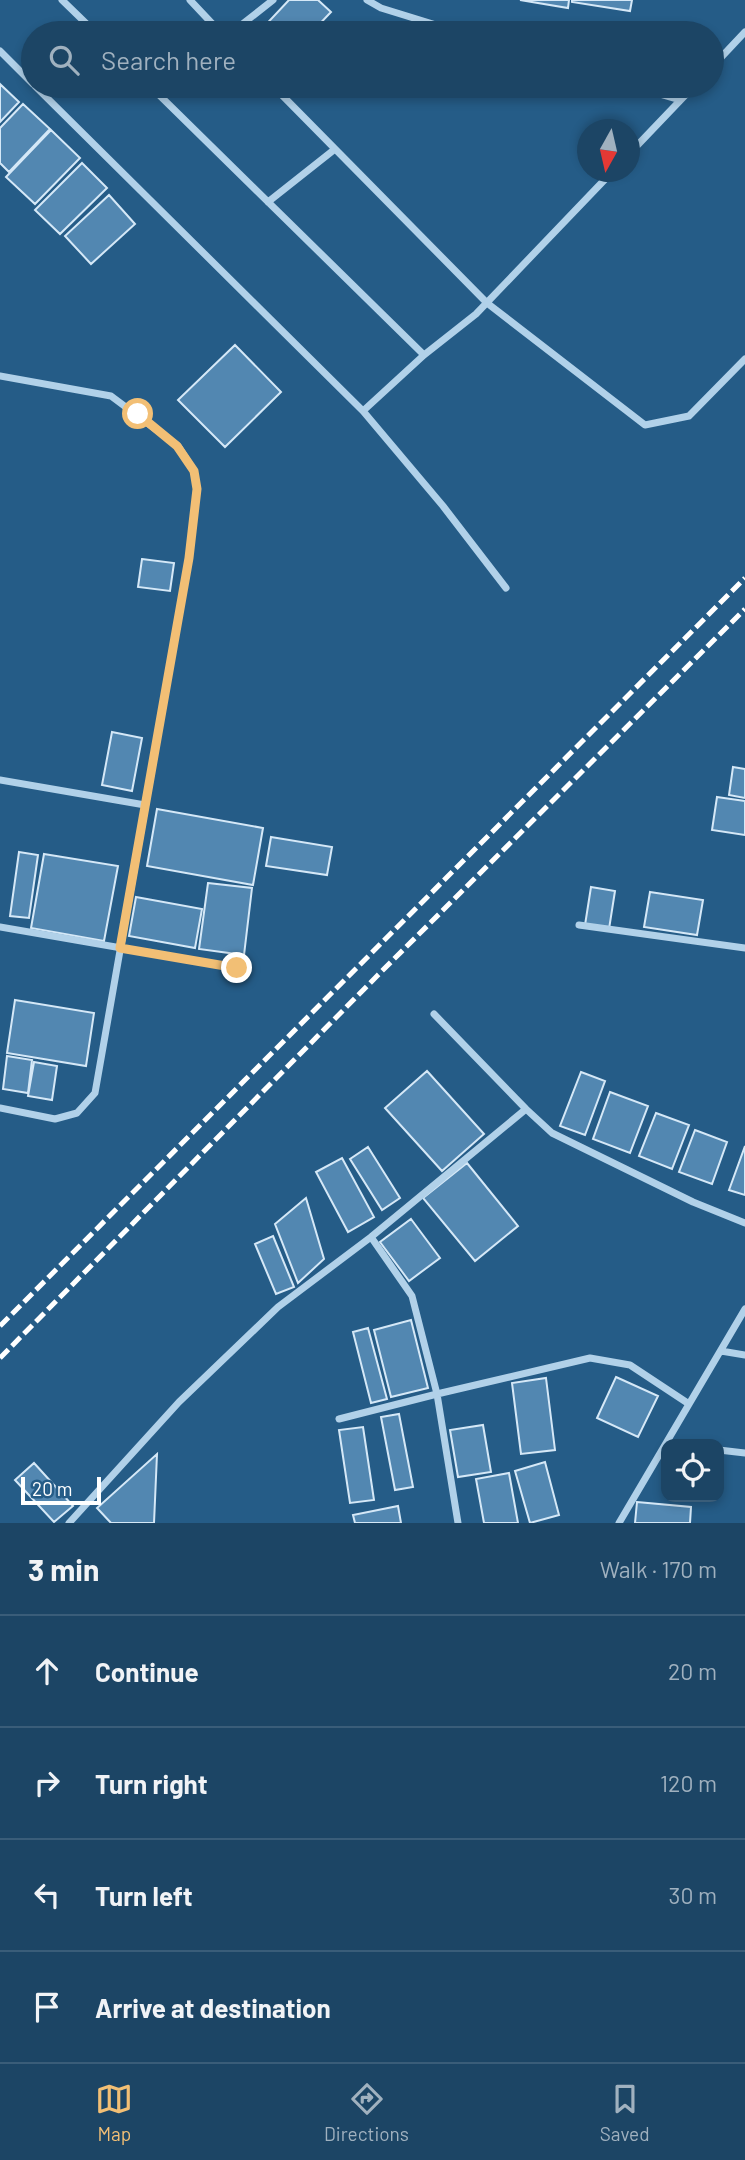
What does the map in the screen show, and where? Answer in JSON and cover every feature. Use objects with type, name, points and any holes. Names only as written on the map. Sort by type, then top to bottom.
[{"type":"street","points":[[62,0],[84,21]]},
{"type":"street","points":[[190,0],[210,21]]},
{"type":"street","points":[[246,21],[272,0]]},
{"type":"street","points":[[367,0],[381,8],[423,21]]},
{"type":"street","points":[[724,54],[745,32]]},
{"type":"street","points":[[0,51],[21,72]]},
{"type":"street","points":[[47,98],[363,411],[443,506],[506,589]]},
{"type":"street","points":[[162,98],[424,355]]},
{"type":"street","points":[[285,98],[487,303],[645,425],[689,416],[745,359]]},
{"type":"street","points":[[640,142],[680,100],[673,98]]},
{"type":"street","points":[[268,202],[335,149]]},
{"type":"street","points":[[363,411],[424,355],[487,303],[602,182]]},
{"type":"street","points":[[0,376],[111,396],[177,446],[194,471],[197,489],[195,522],[95,1093],[77,1113],[55,1119],[0,1108]]},
{"type":"street","points":[[0,780],[145,805]]},
{"type":"street","points":[[579,925],[745,948]]},
{"type":"street","points":[[0,927],[237,968]]},
{"type":"street","points":[[434,1014],[552,1133],[693,1202],[745,1223]]},
{"type":"street","points":[[69,1523],[179,1402],[278,1307],[371,1237],[526,1109]]},
{"type":"street","points":[[371,1237],[412,1296],[437,1394],[458,1523]]},
{"type":"street","points":[[669,1439],[745,1308]]},
{"type":"street","points":[[721,1351],[745,1355]]},
{"type":"street","points":[[339,1419],[590,1358],[630,1365],[689,1404]]},
{"type":"street","points":[[724,1451],[745,1453]]},
{"type":"street","points":[[619,1523],[661,1453]]},
{"type":"building","points":[[289,0],[318,0],[331,12],[322,21],[269,21]]},
{"type":"building","points":[[520,0],[569,0],[568,8]]},
{"type":"building","points":[[572,0],[632,0],[630,11]]},
{"type":"building","points":[[0,84],[19,102],[0,122]]},
{"type":"building","points":[[23,104],[50,129],[9,172],[0,163],[0,128]]},
{"type":"building","points":[[51,130],[80,158],[35,204],[6,177]]},
{"type":"building","points":[[82,163],[107,188],[60,234],[35,210]]},
{"type":"building","points":[[109,195],[135,224],[91,264],[65,236]]},
{"type":"building","points":[[235,345],[281,392],[225,447],[178,400]]},
{"type":"building","points":[[142,559],[174,563],[170,591],[138,587]]},
{"type":"building","points":[[112,732],[142,738],[132,791],[102,785]]},
{"type":"building","points":[[733,767],[745,769],[745,798],[729,795]]},
{"type":"building","points":[[717,797],[745,801],[745,835],[712,830]]},
{"type":"building","points":[[157,809],[263,828],[253,885],[147,866]]},
{"type":"building","points":[[271,837],[332,847],[327,875],[266,866]]},
{"type":"building","points":[[19,852],[38,855],[29,918],[10,916]]},
{"type":"building","points":[[44,854],[118,866],[104,941],[31,928]]},
{"type":"building","points":[[208,883],[252,888],[244,955],[199,949]]},
{"type":"building","points":[[591,887],[615,891],[609,929],[585,925]]},
{"type":"building","points":[[650,892],[703,900],[697,935],[644,927]]},
{"type":"building","points":[[136,897],[202,909],[195,948],[129,936]]},
{"type":"building","points":[[15,1000],[94,1013],[86,1066],[7,1053]]},
{"type":"building","points":[[7,1056],[32,1060],[28,1093],[3,1089]]},
{"type":"building","points":[[34,1062],[57,1066],[52,1100],[28,1096]]},
{"type":"building","points":[[427,1071],[484,1134],[442,1171],[385,1108]]},
{"type":"building","points":[[581,1072],[605,1081],[585,1135],[560,1126]]},
{"type":"building","points":[[610,1092],[648,1106],[630,1153],[593,1139]]},
{"type":"building","points":[[656,1113],[689,1125],[672,1169],[639,1156]]},
{"type":"building","points":[[695,1130],[727,1142],[712,1184],[679,1172]]},
{"type":"building","points":[[745,1146],[745,1195],[729,1190]]},
{"type":"building","points":[[368,1147],[400,1198],[382,1210],[350,1159]]},
{"type":"building","points":[[342,1158],[374,1217],[348,1232],[316,1172]]},
{"type":"building","points":[[467,1163],[518,1226],[475,1261],[423,1198]]},
{"type":"building","points":[[306,1198],[324,1259],[298,1283],[275,1224]]},
{"type":"building","points":[[411,1219],[440,1258],[409,1281],[380,1242]]},
{"type":"building","points":[[273,1236],[294,1287],[276,1294],[255,1244]]},
{"type":"building","points":[[411,1320],[428,1388],[391,1397],[374,1330]]},
{"type":"building","points":[[368,1328],[387,1399],[371,1403],[353,1332]]},
{"type":"building","points":[[616,1377],[658,1396],[638,1437],[597,1418]]},
{"type":"building","points":[[546,1378],[555,1450],[521,1454],[512,1383]]},
{"type":"building","points":[[399,1414],[413,1487],[395,1490],[381,1417]]},
{"type":"building","points":[[483,1425],[491,1472],[458,1477],[450,1430]]},
{"type":"building","points":[[363,1427],[374,1500],[350,1503],[339,1430]]},
{"type":"building","points":[[157,1454],[154,1523],[111,1523],[97,1508]]},
{"type":"building","points":[[545,1462],[559,1515],[530,1523],[515,1471]]},
{"type":"building","points":[[34,1463],[73,1506],[54,1522],[15,1480]]},
{"type":"building","points":[[509,1473],[518,1523],[484,1523],[476,1479]]},
{"type":"building","points":[[637,1502],[691,1507],[690,1523],[635,1523]]},
{"type":"building","points":[[398,1506],[401,1523],[355,1523],[353,1515]]},
{"type":"railway","points":[[0,1326],[745,578]]},
{"type":"railway","points":[[0,1358],[745,609]]},
{"type":"route","points":[[138,414],[177,446],[194,471],[197,489],[189,558],[120,948],[237,968]]}]
